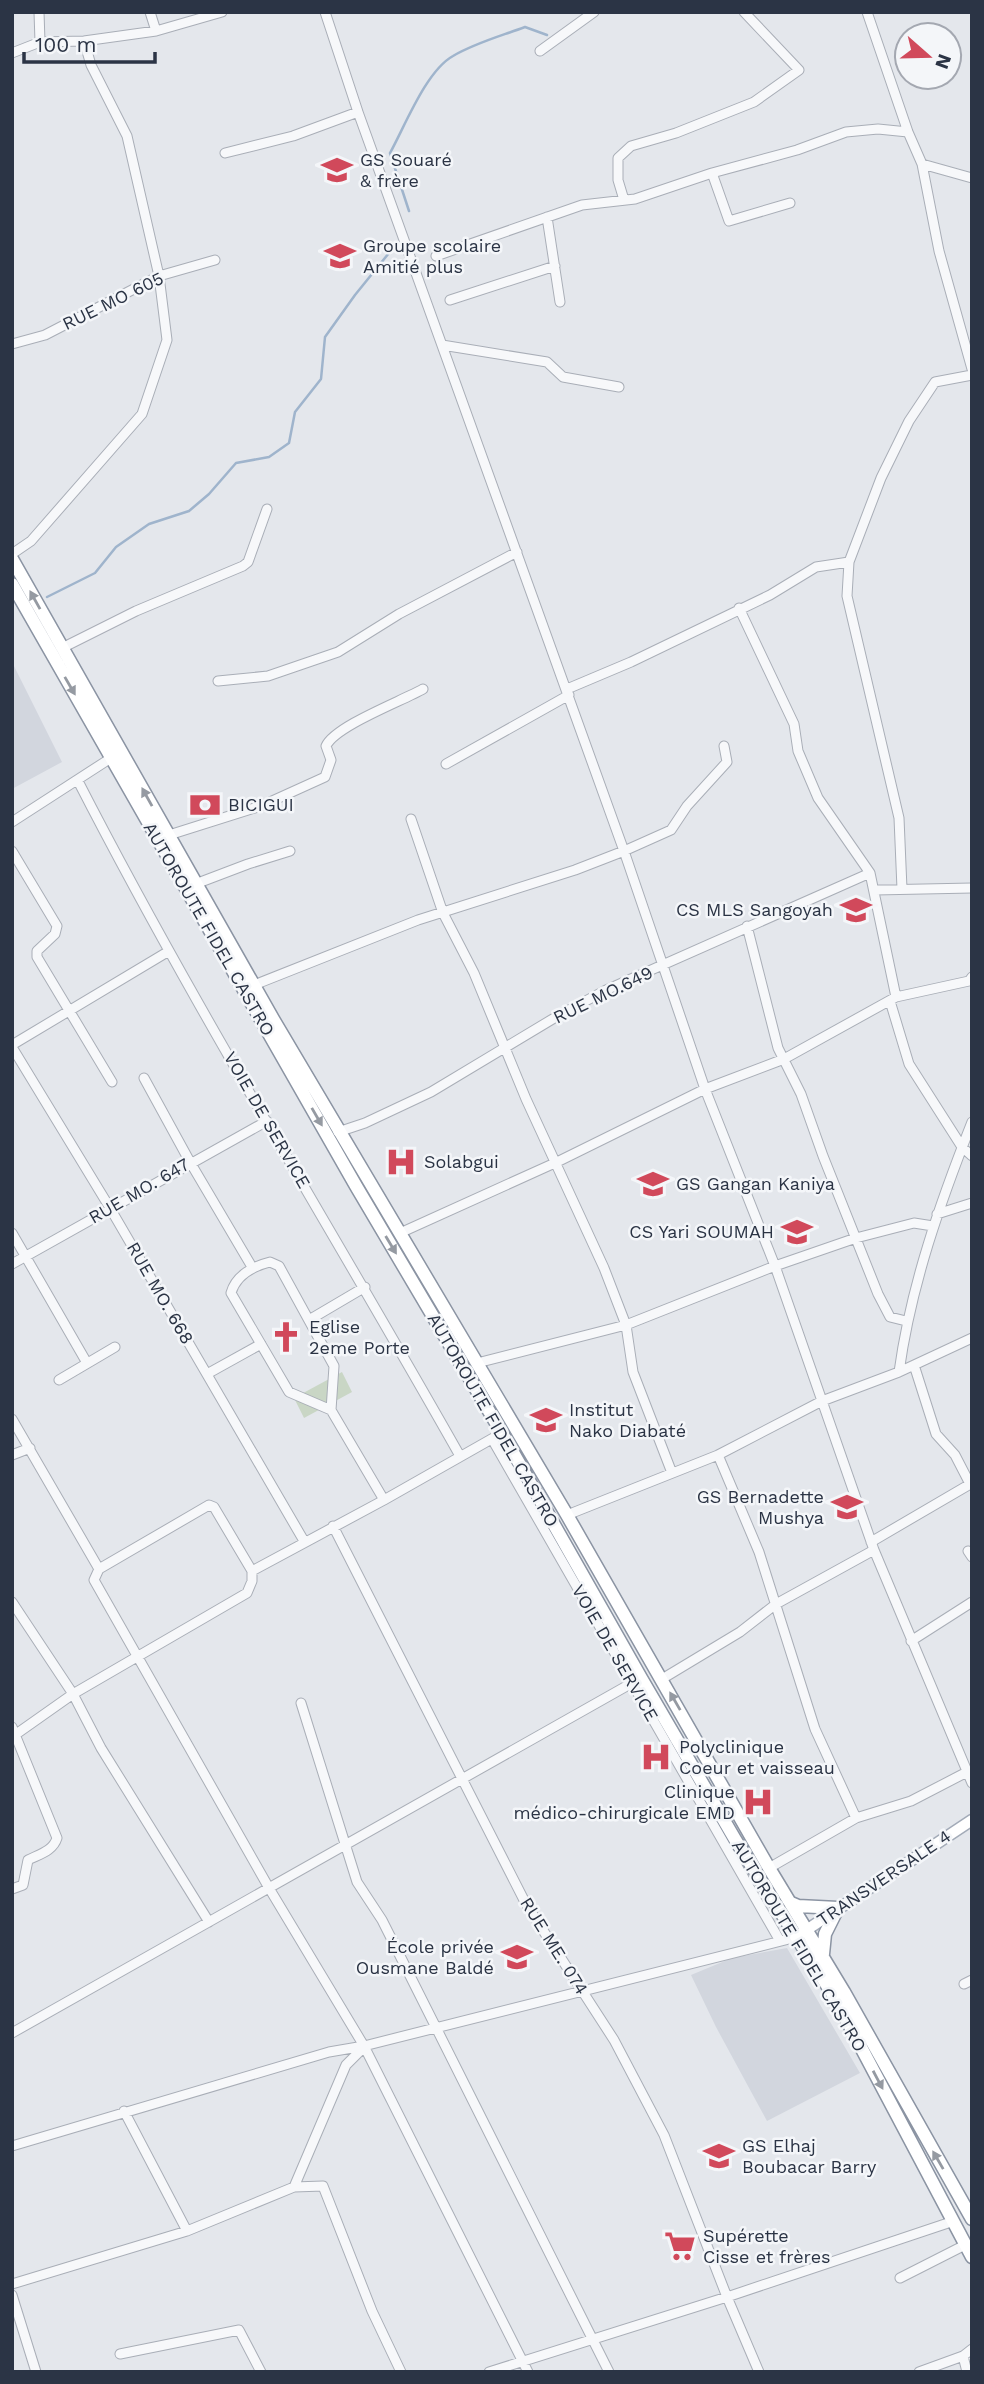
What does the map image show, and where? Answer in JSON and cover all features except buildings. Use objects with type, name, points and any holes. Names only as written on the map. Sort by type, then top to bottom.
[{"type":"highway","name":"AUTOROUTE FIDEL CASTRO","points":[[12,556],[338,1132],[567,1515],[791,1903],[802,1933],[835,1998],[951,2222],[972,2257]]},
{"type":"highway","name":"AUTOROUTE FIDEL CASTRO","points":[[12,584],[731,1844],[823,1958],[972,2219]]},
{"type":"highway","points":[[791,1903],[838,1908],[825,1934],[823,1958]]},
{"type":"main road","name":"TRANSVERSALE 4","points":[[802,1933],[972,1820]]},
{"type":"street","points":[[39,12],[40,42]]},
{"type":"street","points":[[150,12],[156,31]]},
{"type":"street","points":[[12,53],[40,42],[84,41],[156,31],[222,12]]},
{"type":"street","points":[[325,12],[358,112],[568,692],[705,1089],[775,1266],[873,1546],[972,1783]]},
{"type":"street","points":[[540,51],[594,12]]},
{"type":"street","points":[[624,200],[618,180],[618,158],[631,146],[728,114],[754,102],[799,70],[744,12]]},
{"type":"street","points":[[867,12],[908,132],[922,164],[939,251],[972,369]]},
{"type":"street","points":[[12,556],[32,541],[142,414],[167,340],[159,276],[127,136],[90,65],[84,41]]},
{"type":"street","points":[[225,153],[293,136],[358,112]]},
{"type":"street","points":[[436,256],[582,205],[635,199],[712,173],[797,150],[846,132],[878,129],[908,132]]},
{"type":"street","points":[[922,164],[972,178]]},
{"type":"street","points":[[712,173],[729,221],[790,203]]},
{"type":"street","points":[[547,217],[560,302]]},
{"type":"street","name":"RUE MO 605","points":[[12,344],[45,335],[159,276],[215,260]]},
{"type":"street","points":[[450,300],[555,266]]},
{"type":"street","points":[[442,345],[547,362],[564,377],[619,387]]},
{"type":"street","points":[[902,889],[899,818],[847,596],[849,562],[881,478],[909,421],[934,382],[972,375]]},
{"type":"street","points":[[62,648],[157,601],[243,566],[247,562],[267,509]]},
{"type":"street","points":[[218,681],[268,676],[338,652],[399,614],[517,552]]},
{"type":"street","points":[[446,764],[568,692],[770,595],[816,567],[849,562]]},
{"type":"street","points":[[739,608],[794,724],[798,751],[818,798],[871,875],[893,999],[909,1064],[962,1147],[972,1156]]},
{"type":"street","points":[[169,835],[261,806],[325,778],[331,760],[326,746],[329,739],[363,718],[424,689]]},
{"type":"street","points":[[254,985],[418,920],[624,851],[671,830],[687,806],[727,762],[724,746]]},
{"type":"street","points":[[12,822],[111,758]]},
{"type":"street","name":"VOIE DE SERVICE","points":[[78,781],[121,867],[460,1456]]},
{"type":"street","points":[[411,819],[443,913],[474,973],[526,1099],[604,1268],[626,1325],[633,1372],[672,1474]]},
{"type":"street","points":[[12,851],[57,926],[55,934],[37,951],[37,957],[112,1082]]},
{"type":"street","points":[[198,883],[290,851]]},
{"type":"street","name":"RUE MO.649","points":[[338,1132],[365,1123],[431,1092],[606,989],[747,926],[871,875]]},
{"type":"street","points":[[875,890],[972,888]]},
{"type":"street","points":[[747,926],[778,1048],[801,1094],[877,1294],[890,1317],[906,1321]]},
{"type":"street","points":[[12,1046],[169,951]]},
{"type":"street","points":[[400,1233],[557,1162],[705,1089],[784,1059],[893,999],[969,981],[972,977]]},
{"type":"street","name":"RUE MO. 668","points":[[12,1046],[304,1541]]},
{"type":"street","points":[[144,1078],[190,1162],[253,1267]]},
{"type":"street","name":"RUE MO. 647","points":[[12,1264],[267,1121]]},
{"type":"street","points":[[899,1371],[906,1321],[933,1226],[972,1122]]},
{"type":"street","points":[[937,1214],[972,1203]]},
{"type":"street","points":[[477,1363],[626,1325],[775,1266],[856,1238],[914,1223],[933,1226]]},
{"type":"street","points":[[12,1233],[87,1363]]},
{"type":"street","points":[[331,1410],[289,1392],[232,1293],[236,1282],[253,1267],[270,1262],[279,1266],[334,1366],[331,1410],[384,1500]]},
{"type":"street","points":[[309,1320],[365,1287]]},
{"type":"street","points":[[567,1515],[718,1455],[822,1401],[914,1365],[972,1338]]},
{"type":"street","points":[[206,1374],[261,1344]]},
{"type":"street","points":[[59,1380],[115,1347]]},
{"type":"street","points":[[662,1679],[740,1632],[776,1604],[971,1483],[955,1455],[936,1434],[914,1365]]},
{"type":"street","points":[[12,1419],[99,1569]]},
{"type":"street","points":[[252,1571],[497,1436]]},
{"type":"street","points":[[12,1455],[30,1448]]},
{"type":"street","points":[[718,1455],[759,1552],[815,1729],[856,1818]]},
{"type":"street","points":[[12,1889],[23,1885],[28,1860],[49,1850],[55,1845],[57,1838],[14,1733],[73,1694],[138,1657],[247,1593],[252,1581],[252,1571],[214,1507],[209,1505],[99,1569],[94,1580],[138,1657],[269,1888],[364,2046],[528,2372]]},
{"type":"street","name":"RUE ME. 074","points":[[333,1526],[526,1904],[614,2040],[664,2135],[759,2372]]},
{"type":"street","points":[[12,1602],[73,1694],[127,1792],[209,1922]]},
{"type":"street","points":[[911,1641],[972,1602]]},
{"type":"street","name":"VOIE DE SERVICE","points":[[605,1624],[632,1683],[696,1784]]},
{"type":"street","points":[[12,2034],[632,1683]]},
{"type":"street","points":[[301,1703],[357,1882],[382,1920],[609,2372]]},
{"type":"street","points":[[769,1868],[856,1818],[911,1801],[967,1772]]},
{"type":"street","points":[[731,1844],[780,1941]]},
{"type":"street","points":[[12,2146],[329,2052],[364,2046],[780,1941],[802,1933]]},
{"type":"street","points":[[294,2187],[346,2065],[364,2046]]},
{"type":"street","points":[[124,2111],[187,2231]]},
{"type":"street","points":[[12,2284],[187,2231],[294,2187],[323,2186],[372,2311],[401,2372]]},
{"type":"street","points":[[489,2372],[593,2341],[951,2222]]},
{"type":"street","points":[[900,2278],[965,2245]]},
{"type":"street","points":[[12,2295],[36,2372]]},
{"type":"street","points":[[120,2354],[239,2330],[261,2372]]},
{"type":"street","points":[[919,2372],[962,2356],[972,2348]]},
{"type":"street","points":[[962,2356],[967,2372]]},
{"type":"shaded area","points":[[12,662],[62,762],[12,789]]},
{"type":"shaded area","points":[[787,1948],[860,2073],[767,2121],[691,1975],[732,1958]]},
{"type":"green space","points":[[342,1372],[352,1392],[304,1418],[294,1398]]},
{"type":"waterway","points":[[409,211],[390,153],[417,100],[434,74],[443,63],[461,51],[525,27],[547,35]]},
{"type":"waterway","points":[[47,597],[95,573],[116,547],[149,524],[189,511],[209,494],[236,463],[269,457],[289,443],[295,412],[321,379],[325,337],[393,248]]},
{"type":"place","name":"GS Souaré & frère","points":[[337,170]]},
{"type":"place","name":"Groupe scolaire Amitié plus","points":[[340,256]]},
{"type":"place","name":"BICIGUI","points":[[205,805]]},
{"type":"place","name":"CS MLS Sangoyah","points":[[856,910]]},
{"type":"place","name":"Solabgui","points":[[401,1162]]},
{"type":"place","name":"GS Gangan Kaniya","points":[[653,1184]]},
{"type":"place","name":"CS Yari SOUMAH","points":[[797,1232]]},
{"type":"place","name":"Eglise 2eme Porte","points":[[286,1337]]},
{"type":"place","name":"Institut Nako Diabaté","points":[[546,1420]]},
{"type":"place","name":"GS Bernadette Mushya","points":[[847,1507]]},
{"type":"place","name":"Polyclinique Coeur et vaisseau","points":[[656,1757]]},
{"type":"place","name":"Clinique médico-chirurgicale EMD","points":[[758,1802]]},
{"type":"place","name":"École privée Ousmane Baldé","points":[[517,1957]]},
{"type":"place","name":"GS Elhaj Boubacar Barry","points":[[719,2156]]},
{"type":"place","name":"Supérette Cisse et frères","points":[[680,2246]]}]
